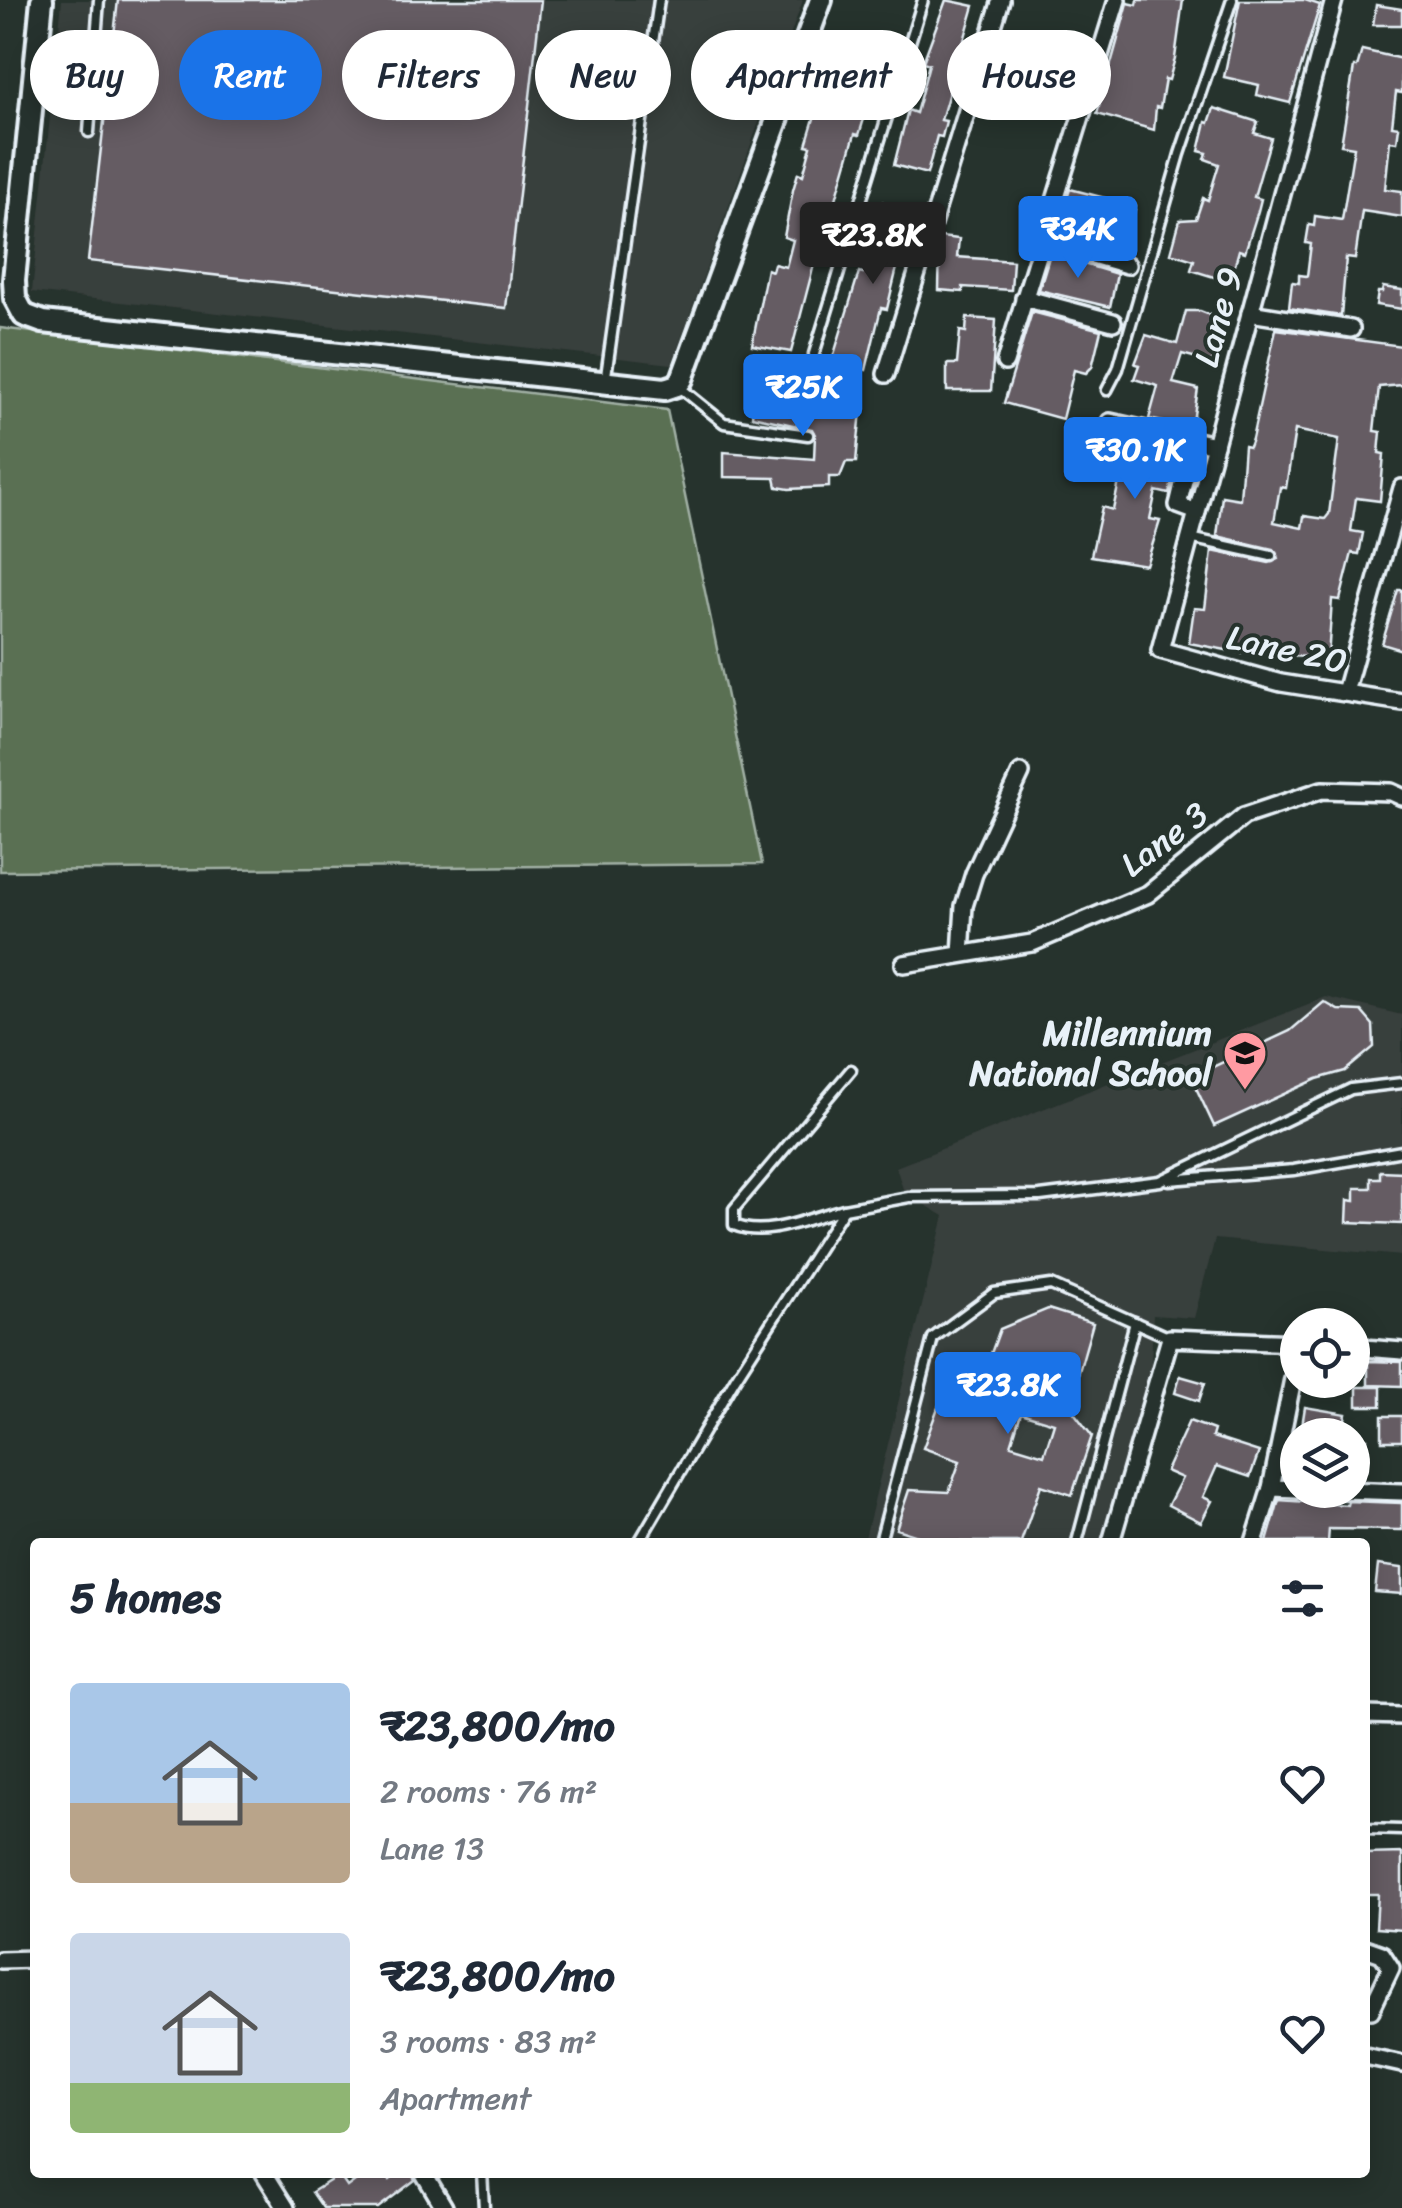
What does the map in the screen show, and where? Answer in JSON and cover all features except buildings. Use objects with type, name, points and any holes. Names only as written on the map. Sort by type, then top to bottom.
[{"type":"street","points":[[42,0],[14,280],[15,298],[24,316],[44,322],[665,389],[677,385],[821,0]]},
{"type":"street","points":[[992,30],[1001,0]]},
{"type":"street","points":[[1004,362],[1117,0]]},
{"type":"street","name":"Lane 9","points":[[1160,650],[1334,0]]},
{"type":"street","points":[[886,374],[964,120]]},
{"type":"street","points":[[1042,240],[1127,265]]},
{"type":"street","points":[[1024,298],[1113,322]]},
{"type":"street","points":[[1250,313],[1351,329]]},
{"type":"street","points":[[1110,422],[1215,445]]},
{"type":"street","points":[[1194,440],[1178,505],[1197,512]]},
{"type":"street","points":[[1345,692],[1402,488]]},
{"type":"street","name":"Lane 20","points":[[1160,650],[1281,683],[1402,702]]},
{"type":"street","points":[[961,954],[964,906],[974,874],[1021,773]]},
{"type":"street","name":"Lane 3","points":[[904,964],[1032,943],[1148,894],[1244,816],[1322,790],[1391,792],[1402,797]]},
{"type":"street","points":[[1112,1538],[1170,1338],[1280,1342]]},
{"type":"street","points":[[1370,1348],[1402,1350]]},
{"type":"street","points":[[1255,1538],[1271,1488],[1289,1398]]},
{"type":"street","points":[[1271,1488],[1280,1488]]},
{"type":"street","points":[[1370,1491],[1402,1492]]},
{"type":"street","points":[[1370,1714],[1402,1716]]},
{"type":"street","points":[[1370,1950],[1382,1954],[1391,1968],[1370,2010]]},
{"type":"street","points":[[0,1960],[30,1959]]},
{"type":"street","points":[[1370,2057],[1402,2064]]},
{"type":"street","points":[[267,2178],[286,2208]]},
{"type":"street","points":[[426,2178],[444,2208]]},
{"type":"street","points":[[434,2178],[444,2208]]},
{"type":"lane","points":[[89,132],[98,0]]},
{"type":"lane","points":[[605,382],[658,0]]},
{"type":"lane","points":[[814,354],[923,0]]},
{"type":"lane","points":[[1107,390],[1118,369],[1180,154],[1232,0]]},
{"type":"lane","points":[[677,385],[724,423],[808,435]]},
{"type":"lane","points":[[1190,538],[1271,556]]},
{"type":"lane","points":[[851,1070],[734,1209],[734,1225],[748,1231],[772,1229],[844,1209],[909,1197],[1040,1196],[1294,1170],[1402,1151]]},
{"type":"lane","points":[[1160,1181],[1351,1089],[1402,1083]]},
{"type":"lane","points":[[641,1538],[735,1378],[844,1209]]},
{"type":"lane","points":[[881,1538],[933,1338],[994,1293],[1051,1285],[1170,1338]]},
{"type":"lane","points":[[1078,1538],[1134,1322]]},
{"type":"lane","points":[[1370,1829],[1402,1830]]},
{"type":"lane","points":[[482,2178],[484,2208]]},
{"type":"shaded area","points":[[62,0],[803,0],[792,30],[691,30],[691,120],[760,120],[672,364],[32,292],[50,120],[159,120],[159,30],[59,30]]},
{"type":"shaded area","points":[[1326,997],[1402,1015],[1402,1256],[1215,1239],[1194,1318],[1153,1315],[1151,1366],[1102,1538],[865,1538],[944,1216],[904,1192],[896,1167]]},
{"type":"green space","points":[[0,328],[667,410],[762,864],[0,871]]},
{"type":"place","name":"Millennium National School","points":[[1245,1091]]}]
